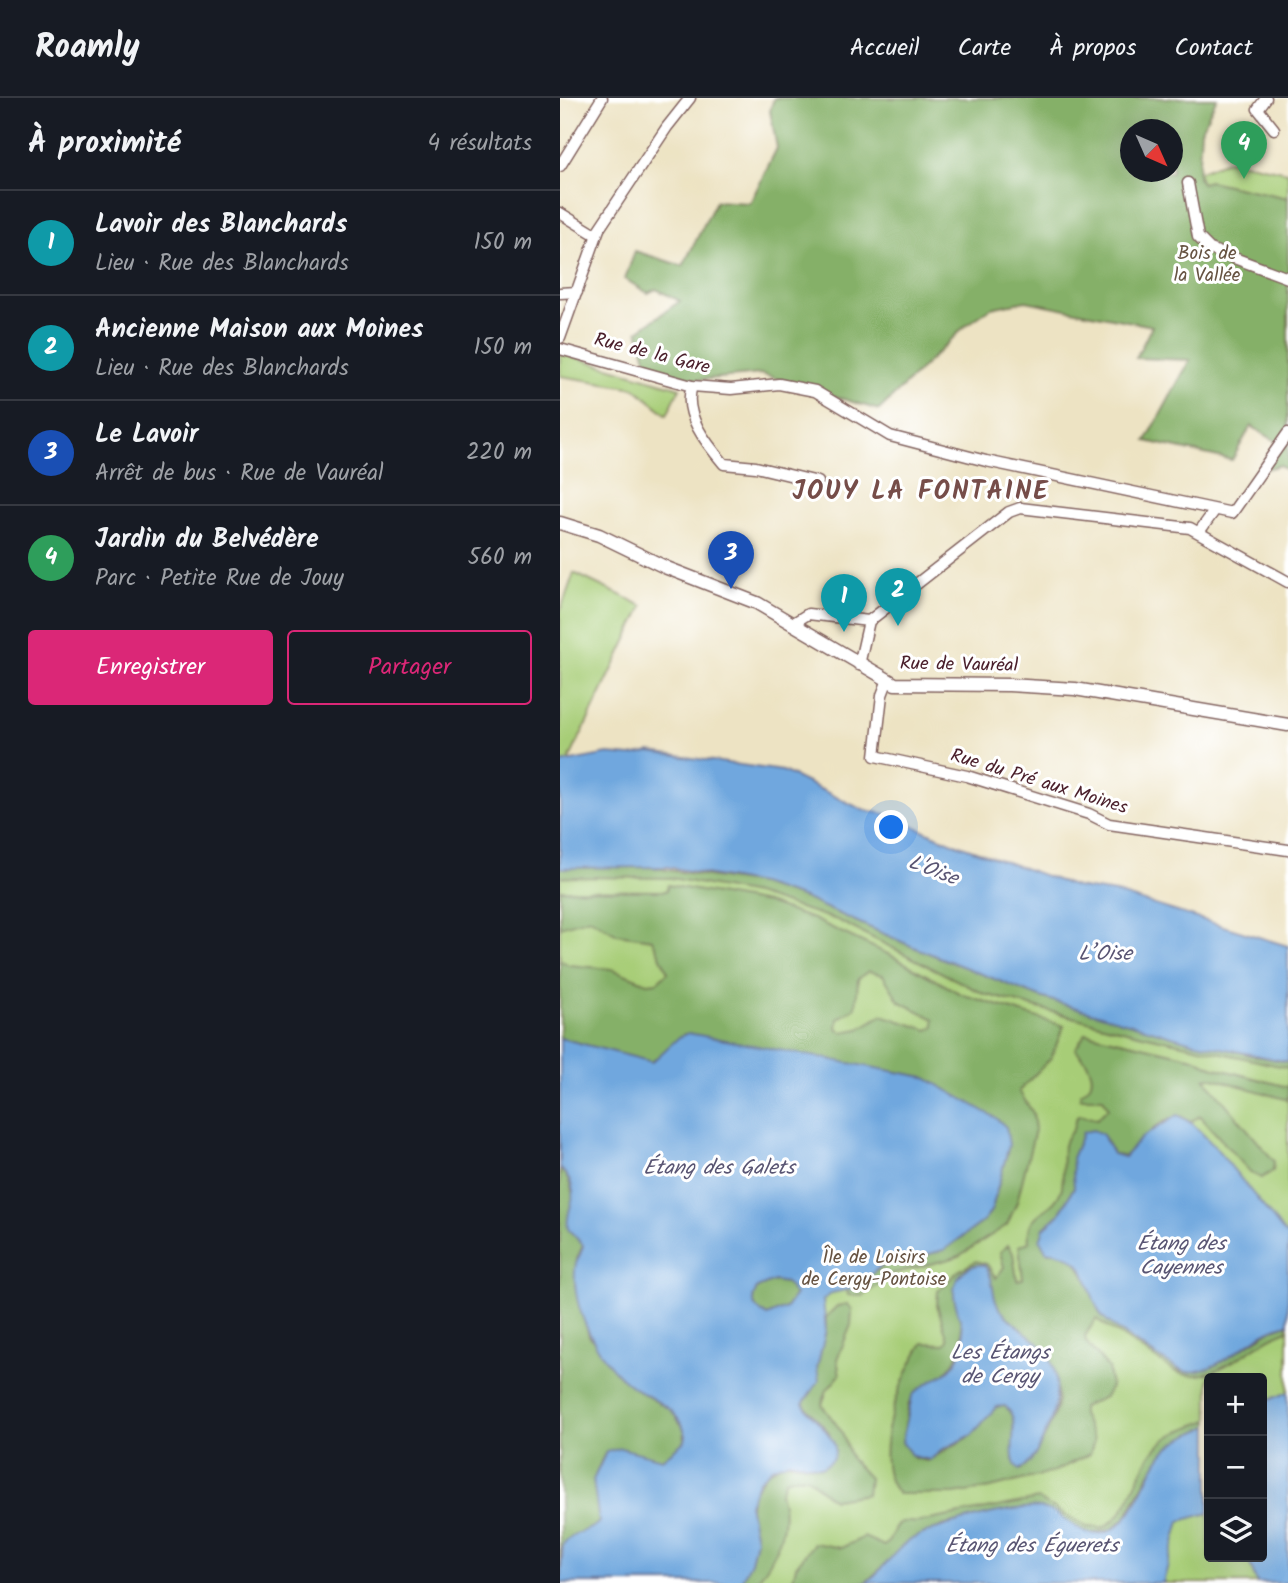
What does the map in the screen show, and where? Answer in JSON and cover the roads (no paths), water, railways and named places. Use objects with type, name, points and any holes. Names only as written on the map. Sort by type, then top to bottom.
[{"type":"street","points":[[560,166],[602,98]]},
{"type":"street","points":[[560,338],[596,235],[667,127],[690,98]]},
{"type":"street","points":[[1266,98],[1260,105],[1259,114],[1274,129]]},
{"type":"street","points":[[1188,183],[1198,237],[1210,249],[1288,278]]},
{"type":"street","points":[[560,213],[596,235]]},
{"type":"street","points":[[560,293],[577,292]]},
{"type":"street","name":"Rue de la Gare","points":[[560,349],[692,386],[731,389],[779,384],[815,391],[890,436],[986,461],[1232,513],[1288,433]]},
{"type":"street","points":[[692,386],[688,397],[690,409],[708,445],[724,464],[756,467],[818,482]]},
{"type":"street","points":[[859,664],[869,621],[931,569],[1014,509],[1161,523],[1199,532],[1283,580]]},
{"type":"street","points":[[1199,532],[1216,510]]},
{"type":"street","name":"Rue de Vauréal","points":[[560,523],[598,535],[667,568],[757,603],[887,682],[1075,689],[1288,725]]},
{"type":"street","points":[[792,624],[808,614],[869,621]]},
{"type":"street","name":"Rue du Pré aux Moines","points":[[887,682],[875,756],[967,776],[1089,814],[1109,824],[1288,850]]},
{"type":"water","name":"L’Oise","points":[[650,752],[783,771],[863,810],[885,814],[951,842],[1076,887],[1116,893],[1288,946],[1288,1062],[1192,1042],[1040,997],[911,946],[804,898],[760,884],[667,867],[560,868],[560,763],[608,754],[631,756]]},
{"type":"water","name":"Étang des Galets","points":[[688,1033],[924,1077],[996,1118],[1006,1127],[1009,1145],[992,1209],[984,1221],[944,1250],[918,1257],[898,1257],[881,1266],[855,1288],[832,1293],[823,1300],[826,1330],[817,1368],[819,1381],[803,1404],[829,1435],[835,1452],[832,1460],[822,1467],[789,1461],[773,1467],[759,1480],[749,1504],[756,1539],[751,1562],[740,1583],[560,1583],[563,1544],[599,1522],[593,1480],[606,1452],[621,1448],[662,1459],[685,1441],[686,1435],[674,1414],[614,1370],[593,1339],[579,1304],[575,1270],[583,1245],[568,1229],[573,1193],[568,1178],[560,1168],[560,1038],[652,1062],[679,1037]],"holes":[[[774,1281],[786,1283],[795,1295],[786,1308],[767,1316],[755,1307],[753,1298],[757,1288]]]},
{"type":"water","name":"Étang des Cayennes","points":[[1178,1115],[1194,1125],[1217,1149],[1288,1237],[1288,1324],[1262,1334],[1215,1365],[1188,1372],[1157,1356],[1105,1319],[1078,1264],[1071,1258],[1046,1251],[1040,1240],[1044,1228],[1059,1215],[1074,1187],[1072,1158],[1083,1132],[1093,1130],[1102,1134],[1113,1154],[1124,1157],[1142,1137]]},
{"type":"water","name":"Les Étangs de Cergy","points":[[984,1265],[1001,1310],[1037,1342],[1051,1362],[1055,1374],[1056,1397],[1051,1421],[1036,1454],[1019,1470],[1013,1455],[1013,1420],[1005,1406],[996,1407],[972,1435],[943,1449],[930,1460],[912,1456],[902,1442],[912,1396],[948,1371],[962,1351],[963,1335],[954,1296],[955,1283],[967,1269]]},
{"type":"water","points":[[1288,1392],[1288,1583],[1257,1583],[1249,1562],[1267,1562],[1267,1401]]},
{"type":"water","name":"Étang des Éguerets","points":[[1204,1428],[1204,1514],[1180,1521],[1163,1583],[865,1583],[907,1542],[917,1536],[993,1513],[1041,1508],[1050,1510],[1081,1530],[1099,1534],[1109,1531],[1128,1516],[1159,1458],[1182,1438]]},
{"type":"place","name":"Jardin du Belvédère","points":[[1244,179]]},
{"type":"place","name":"Le Lavoir","points":[[731,589]]},
{"type":"place","name":"Ancienne Maison aux Moines","points":[[898,626]]},
{"type":"place","name":"Lavoir des Blanchards","points":[[844,632]]},
{"type":"district","name":"JOUY LA FONTAINE","points":[[921,492]]},
{"type":"park label","name":"Bois de la Vallée","points":[[1207,265]]},
{"type":"park label","name":"Île de Loisirs de Cergy-Pontoise","points":[[874,1269]]},
{"type":"water label","name":"L'Oise","points":[[933,871]]}]
